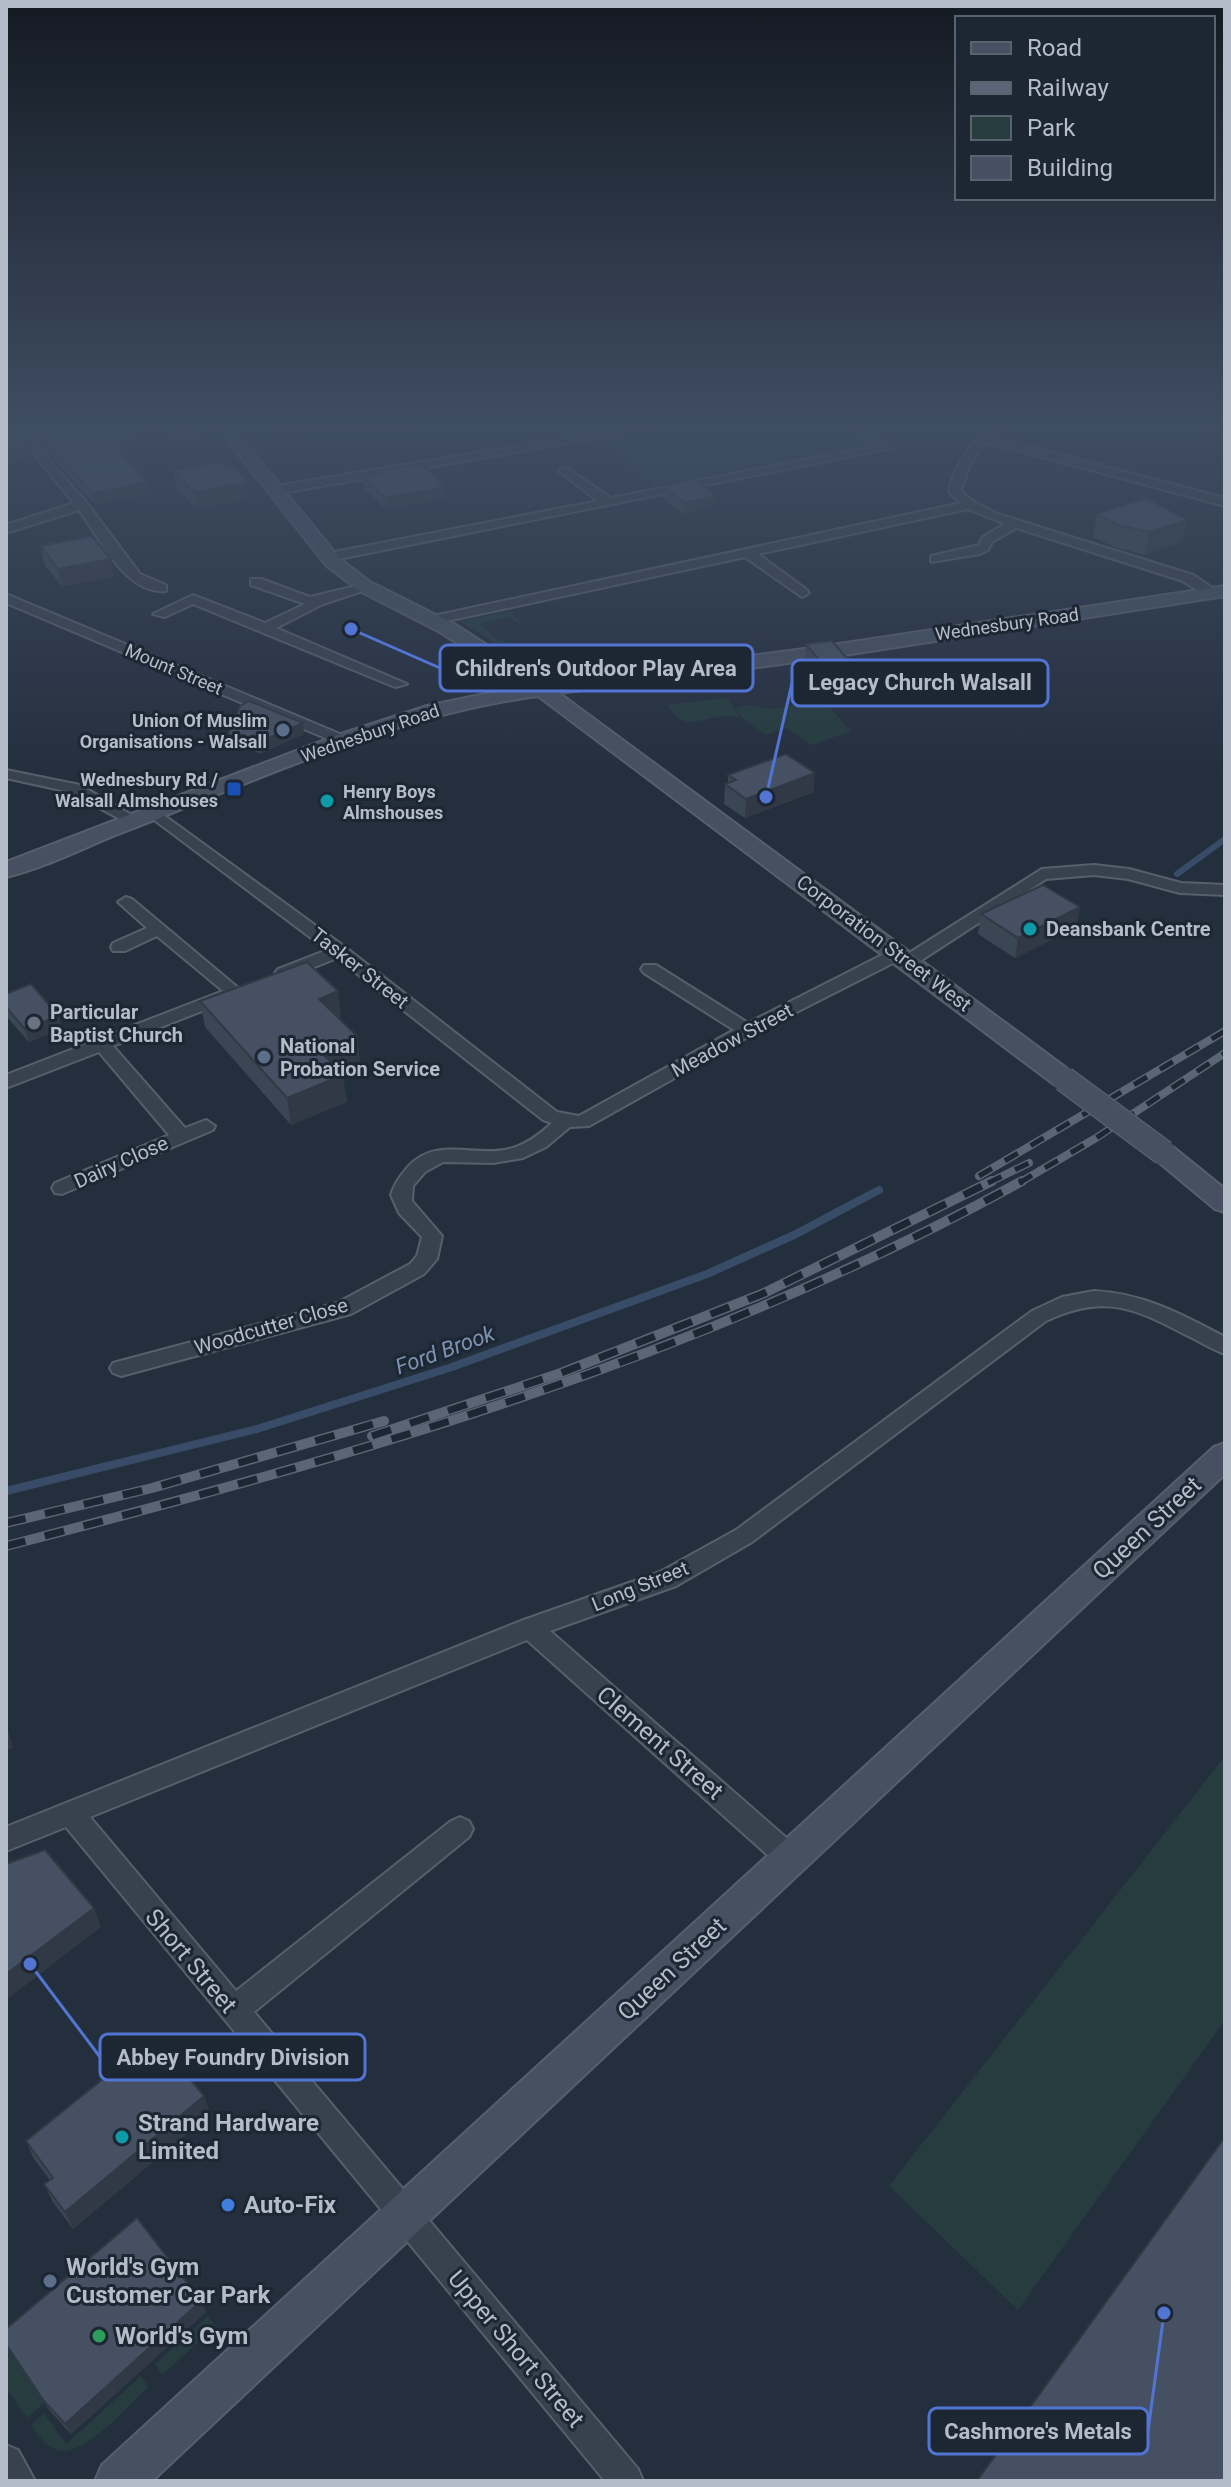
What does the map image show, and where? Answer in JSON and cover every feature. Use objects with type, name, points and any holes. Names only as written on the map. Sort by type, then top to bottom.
[{"type":"street","points":[[109,541],[135,577],[161,588]]},
{"type":"street","name":"Corporation Street West","points":[[316,541],[329,557],[364,586],[433,620],[540,688],[1164,1153],[1225,1203]]},
{"type":"street","points":[[329,557],[410,541]]},
{"type":"street","points":[[433,620],[799,541]]},
{"type":"street","points":[[935,559],[976,551],[984,547],[987,541]]},
{"type":"street","points":[[1069,541],[1188,578],[1217,592]]},
{"type":"street","points":[[747,552],[802,593]]},
{"type":"street","points":[[241,588],[274,574]]},
{"type":"street","points":[[256,582],[297,599],[317,603]]},
{"type":"street","points":[[265,628],[317,603],[333,600],[364,586]]},
{"type":"street","name":"Wednesbury Road","points":[[6,870],[342,740],[451,705],[540,688],[819,653],[1217,592]]},
{"type":"street","name":"Mount Street","points":[[6,598],[342,740]]},
{"type":"street","points":[[160,614],[193,599],[323,652],[385,672],[400,684]]},
{"type":"street","name":"Tasker Street","points":[[6,774],[75,788],[144,817],[339,951],[550,1116],[565,1121]]},
{"type":"street","name":"Meadow Street","points":[[565,1121],[582,1122],[747,1030],[903,957],[1042,874],[1094,870],[1129,874],[1180,888],[1225,890]]},
{"type":"street","points":[[126,902],[159,929],[247,987]]},
{"type":"street","points":[[119,947],[159,929]]},
{"type":"street","points":[[6,1082],[339,951]]},
{"type":"street","points":[[650,969],[747,1030]]},
{"type":"street","name":"Dairy Close","points":[[102,1044],[181,1136]]},
{"type":"street","name":"Woodcutter Close","points":[[121,1368],[344,1309],[417,1269],[427,1259],[432,1236],[403,1204],[402,1187],[415,1169],[425,1161],[448,1154],[511,1155],[538,1144],[565,1121]]},
{"type":"street","name":"Dairy Close","points":[[62,1188],[206,1126]]},
{"type":"street","name":"Long Street","points":[[6,1839],[530,1628],[668,1579],[744,1536],[1039,1316],[1072,1301],[1096,1297],[1126,1300],[1225,1346]]},
{"type":"street","name":"Queen Street","points":[[118,2481],[1225,1455]]},
{"type":"street","name":"Clement Street","points":[[530,1628],[790,1858]]},
{"type":"street","name":"Short Street","points":[[70,1813],[406,2217]]},
{"type":"street","points":[[233,2011],[460,1829]]},
{"type":"street","name":"Upper Short Street","points":[[406,2217],[626,2481]]},
{"type":"street","points":[[6,2462],[18,2481]]},
{"type":"green space","points":[[510,611],[522,624],[508,617],[479,624],[496,638],[528,651],[516,656],[460,621]]},
{"type":"green space","points":[[727,698],[740,718],[727,716],[683,721],[667,705]]},
{"type":"green space","points":[[824,701],[851,731],[812,745],[786,728],[766,735],[744,720],[735,708],[747,705],[770,709]]},
{"type":"green space","points":[[1225,1756],[1225,2020],[1018,2310],[889,2186]]},
{"type":"green space","points":[[208,2316],[216,2326],[162,2375],[155,2364]]},
{"type":"green space","points":[[7,2346],[45,2402],[27,2418],[6,2388]]},
{"type":"green space","points":[[141,2376],[148,2387],[106,2428],[80,2446],[58,2450],[43,2440],[31,2425],[44,2413],[66,2444]]},
{"type":"building","points":[[66,541],[96,541],[111,559],[58,569],[41,546]]},
{"type":"building","points":[[832,641],[855,668],[829,672],[806,644]]},
{"type":"building","points":[[249,701],[303,723],[258,743],[244,735],[228,735],[240,706]]},
{"type":"building","points":[[786,754],[815,773],[746,799],[725,784],[736,780],[728,775]]},
{"type":"building","points":[[1043,885],[1080,907],[1018,938],[981,914]]},
{"type":"building","points":[[307,962],[338,991],[319,999],[357,1036],[320,1051],[343,1075],[287,1098],[200,1001]]},
{"type":"building","points":[[31,984],[59,1016],[25,1029],[6,1007],[6,994]]},
{"type":"building","points":[[45,1850],[94,1908],[6,1974],[6,1864]]},
{"type":"building","name":"Strand Hardware Limited","points":[[155,2037],[204,2096],[65,2212],[44,2184],[53,2178],[26,2141]]},
{"type":"building","points":[[1225,2137],[1225,2481],[977,2481]]},
{"type":"building","name":"World's Gym","points":[[137,2218],[201,2301],[65,2424],[44,2401],[6,2344],[6,2329]]},
{"type":"waterway","name":"Ford Brook","points":[[1177,874],[1225,839]]},
{"type":"waterway","name":"Ford Brook","points":[[6,1491],[257,1429],[452,1367],[707,1274],[794,1235],[879,1190]]},
{"type":"railway","points":[[979,1176],[1225,1031]]},
{"type":"railway","points":[[1019,1183],[1096,1138],[1225,1053]]},
{"type":"railway","points":[[988,1183],[1029,1163]]},
{"type":"railway","points":[[372,1436],[561,1373],[762,1294],[992,1181]]},
{"type":"railway","points":[[6,1546],[268,1476],[526,1396],[778,1300],[901,1244],[1022,1181]]},
{"type":"railway","points":[[6,1523],[152,1488],[384,1421]]},
{"type":"place","name":"Children's Outdoor Play Area","points":[[351,629]]},
{"type":"place","name":"Union Of Muslim Organisations - Walsall","points":[[283,730]]},
{"type":"place","name":"Wednesbury Rd / Walsall Almshouses","points":[[234,789]]},
{"type":"place","name":"Legacy Church Walsall","points":[[766,797]]},
{"type":"place","name":"Henry Boys Almshouses","points":[[327,801]]},
{"type":"place","name":"Deansbank Centre","points":[[1030,929]]},
{"type":"place","name":"Particular Baptist Church","points":[[34,1023]]},
{"type":"place","name":"National Probation Service","points":[[264,1057]]},
{"type":"place","name":"Abbey Foundry Division","points":[[30,1964]]},
{"type":"place","name":"Strand Hardware Limited","points":[[122,2137]]},
{"type":"place","name":"Auto-Fix","points":[[228,2205]]},
{"type":"place","name":"World's Gym Customer Car Park","points":[[50,2281]]},
{"type":"place","name":"Cashmore's Metals","points":[[1164,2313]]},
{"type":"place","name":"World's Gym","points":[[99,2336]]}]
